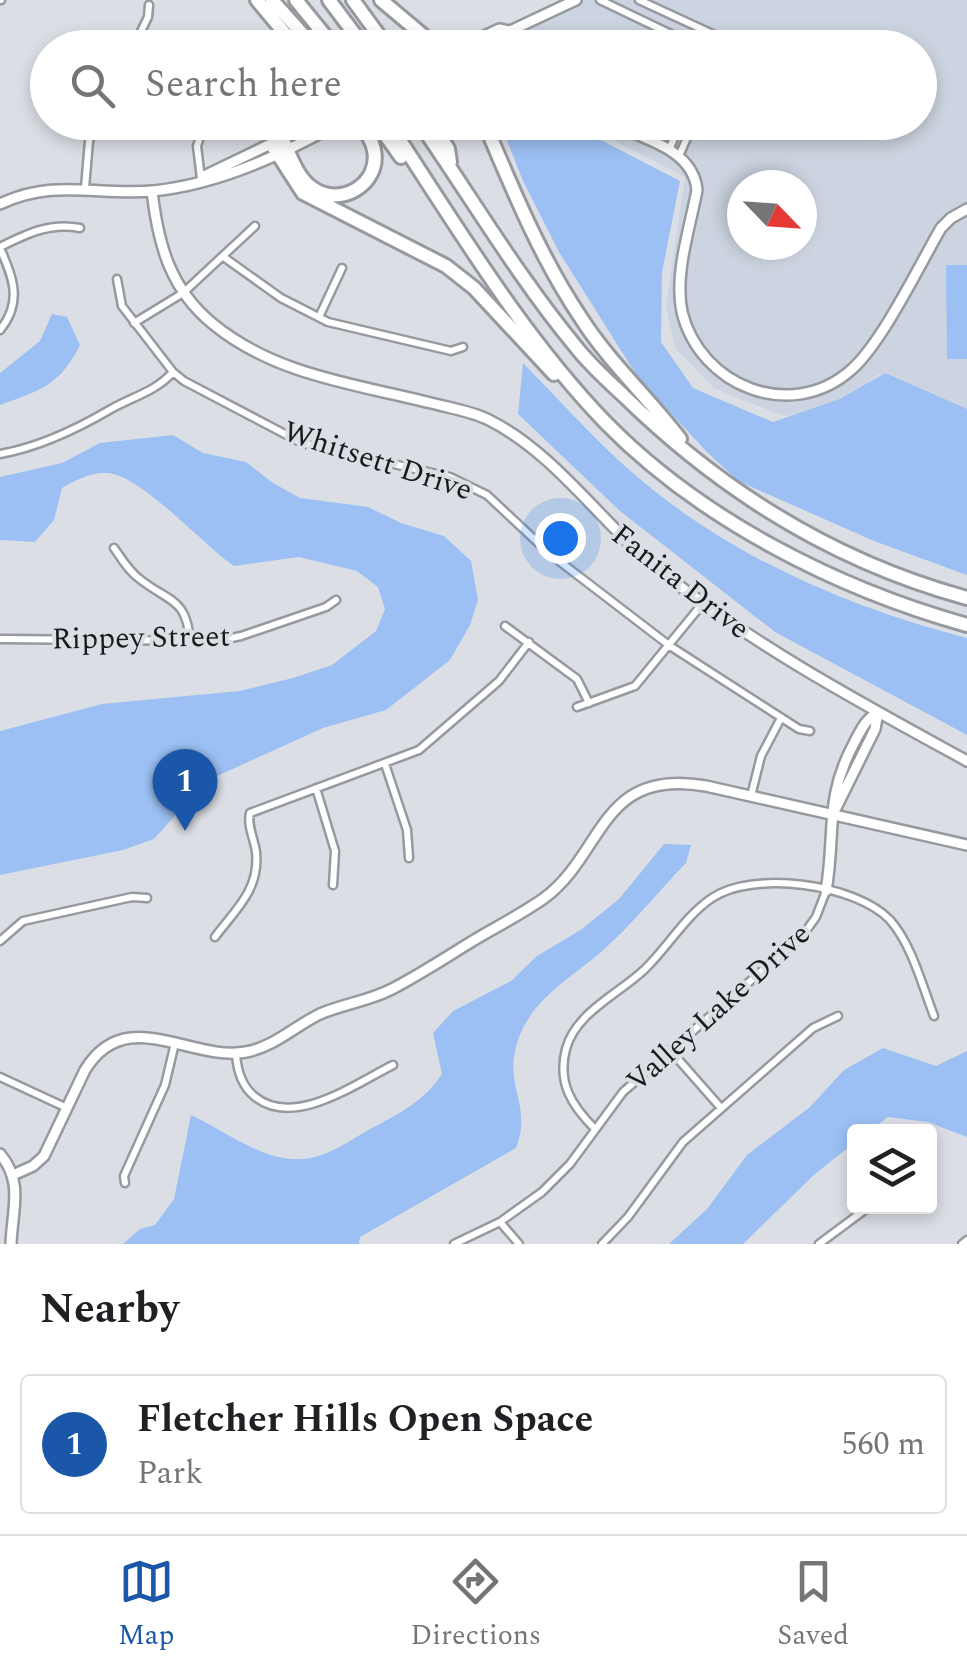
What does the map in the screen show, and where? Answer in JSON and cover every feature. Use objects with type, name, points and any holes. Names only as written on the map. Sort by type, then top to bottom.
[{"type":"highway","points":[[257,0],[282,30]]},
{"type":"highway","points":[[272,0],[299,30]]},
{"type":"highway","points":[[296,0],[320,30]]},
{"type":"highway","points":[[329,0],[352,30]]},
{"type":"highway","points":[[353,0],[375,30]]},
{"type":"highway","points":[[381,0],[417,30]]},
{"type":"highway","points":[[280,147],[314,190],[330,196],[348,194],[364,184],[374,166],[370,140]]},
{"type":"highway","points":[[389,140],[464,237]]},
{"type":"highway","points":[[400,140],[556,366],[603,420]]},
{"type":"highway","points":[[431,140],[577,349],[692,458],[765,511],[818,542],[877,568],[967,598]]},
{"type":"highway","points":[[443,140],[451,169]]},
{"type":"highway","points":[[492,140],[528,225],[580,318],[622,374],[678,435],[692,458]]},
{"type":"highway","points":[[280,147],[294,184],[308,197],[426,255],[474,288],[558,378],[690,492],[780,549],[865,592],[967,625]]},
{"type":"street","points":[[512,30],[576,0]]},
{"type":"street","points":[[600,0],[662,30]]},
{"type":"street","points":[[639,0],[704,30]]},
{"type":"street","points":[[142,30],[149,5]]},
{"type":"street","points":[[85,188],[89,140]]},
{"type":"street","points":[[199,140],[202,181]]},
{"type":"street","points":[[280,147],[290,140]]},
{"type":"street","points":[[202,181],[204,176],[298,140]]},
{"type":"street","points":[[647,140],[679,156],[696,176],[697,190],[680,284],[689,333],[709,364],[760,393],[799,395],[833,384],[850,372],[870,348],[942,228],[950,218],[967,210]]},
{"type":"street","points":[[669,150],[673,140]]},
{"type":"street","points":[[679,156],[686,140]]},
{"type":"street","points":[[0,204],[31,192],[85,188],[152,191],[202,181]]},
{"type":"street","name":"Fanita Drive","points":[[152,191],[163,256],[183,293],[226,334],[284,366],[488,419],[524,443],[559,473],[612,529],[703,602],[768,648],[967,761]]},
{"type":"street","points":[[0,330],[11,313],[15,294],[0,248],[39,229],[64,224],[80,228]]},
{"type":"street","points":[[134,323],[183,293],[255,226]]},
{"type":"street","points":[[225,258],[266,289],[319,317],[451,351],[463,348]]},
{"type":"street","points":[[319,317],[342,268]]},
{"type":"street","name":"Whitsett Drive","points":[[118,279],[118,298],[134,323],[184,381],[302,443],[450,477],[488,496],[550,554],[670,646],[781,718],[810,732]]},
{"type":"street","points":[[0,454],[94,421],[154,390],[173,372]]},
{"type":"street","points":[[114,548],[139,579],[178,604],[187,621],[190,642]]},
{"type":"street","name":"Rippey Street","points":[[0,639],[190,642],[241,636],[326,607],[336,600]]},
{"type":"street","points":[[578,707],[636,686],[703,602]]},
{"type":"street","points":[[505,626],[577,680],[588,703]]},
{"type":"street","points":[[215,937],[240,909],[253,880],[256,857],[250,812],[420,750],[499,680],[529,642]]},
{"type":"street","name":"Valley Lake Drive","points":[[454,1244],[500,1222],[552,1184],[623,1092],[798,940],[816,916],[826,891],[832,800],[842,766],[866,720],[878,712]]},
{"type":"street","points":[[751,796],[760,756],[781,718]]},
{"type":"street","points":[[385,764],[407,830],[410,858]]},
{"type":"street","points":[[13,1175],[44,1156],[89,1064],[111,1044],[139,1037],[236,1054],[263,1048],[324,1012],[390,990],[541,900],[570,872],[606,817],[634,796],[660,786],[687,783],[967,844]]},
{"type":"street","points":[[316,788],[336,851],[333,885]]},
{"type":"street","points":[[595,1129],[572,1104],[564,1083],[565,1054],[577,1026],[660,954],[694,912],[724,890],[768,881],[863,900],[892,923],[902,938],[934,1016]]},
{"type":"street","points":[[0,941],[23,920],[132,897],[147,898]]},
{"type":"street","points":[[602,1244],[628,1218],[684,1142],[813,1028],[838,1016]]},
{"type":"street","points":[[125,1183],[124,1176],[165,1086],[175,1043]]},
{"type":"street","points":[[670,1050],[722,1108]]},
{"type":"street","points":[[236,1054],[239,1073],[248,1090],[264,1103],[283,1109],[309,1106],[393,1066]]},
{"type":"street","points":[[0,1077],[67,1108]]},
{"type":"street","points":[[0,1154],[13,1175],[16,1189],[11,1244]]},
{"type":"street","points":[[819,1244],[859,1214]]},
{"type":"street","points":[[500,1222],[519,1244]]},
{"type":"shaded area","points":[[560,0],[967,0],[967,415],[879,374],[832,409],[784,416],[715,389],[675,348],[666,307],[685,177],[612,140],[937,140],[937,30],[501,30]]},
{"type":"shaded area","points":[[507,140],[601,140],[680,181],[662,272],[661,342],[693,388],[773,422],[840,399],[885,373],[967,409],[967,575],[874,541],[738,481],[639,379],[559,252]]},
{"type":"shaded area","points":[[946,265],[967,265],[967,359],[947,359]]},
{"type":"shaded area","points":[[52,314],[67,317],[80,345],[73,358],[48,384],[0,405],[0,373],[40,341]]},
{"type":"shaded area","points":[[523,363],[626,467],[702,526],[830,593],[967,638],[967,735],[775,632],[620,511],[518,414]]},
{"type":"shaded area","points":[[173,435],[203,453],[246,462],[300,498],[368,507],[401,523],[444,536],[471,561],[478,600],[470,625],[450,660],[386,710],[323,728],[206,781],[154,839],[123,850],[0,875],[0,731],[102,704],[239,691],[293,678],[332,665],[376,631],[385,609],[378,587],[357,571],[299,557],[234,566],[137,485],[107,473],[89,475],[62,488],[54,520],[35,542],[0,540],[0,477],[62,463],[100,443]]},
{"type":"shaded area","points":[[664,844],[691,845],[686,863],[611,943],[546,997],[518,1039],[513,1069],[521,1122],[516,1148],[360,1237],[359,1244],[123,1244],[140,1229],[155,1225],[174,1199],[191,1115],[270,1155],[304,1159],[335,1149],[395,1115],[421,1098],[442,1074],[433,1033],[453,1011],[511,981],[537,956],[582,929],[619,899]]},
{"type":"shaded area","points":[[883,1048],[936,1066],[967,1051],[967,1137],[937,1124],[888,1117],[878,1124],[847,1124],[847,1149],[743,1244],[669,1244],[707,1209],[747,1155],[810,1107],[844,1070]]},
{"type":"place","name":"Fletcher Hills Open Space","points":[[185,831]]}]
